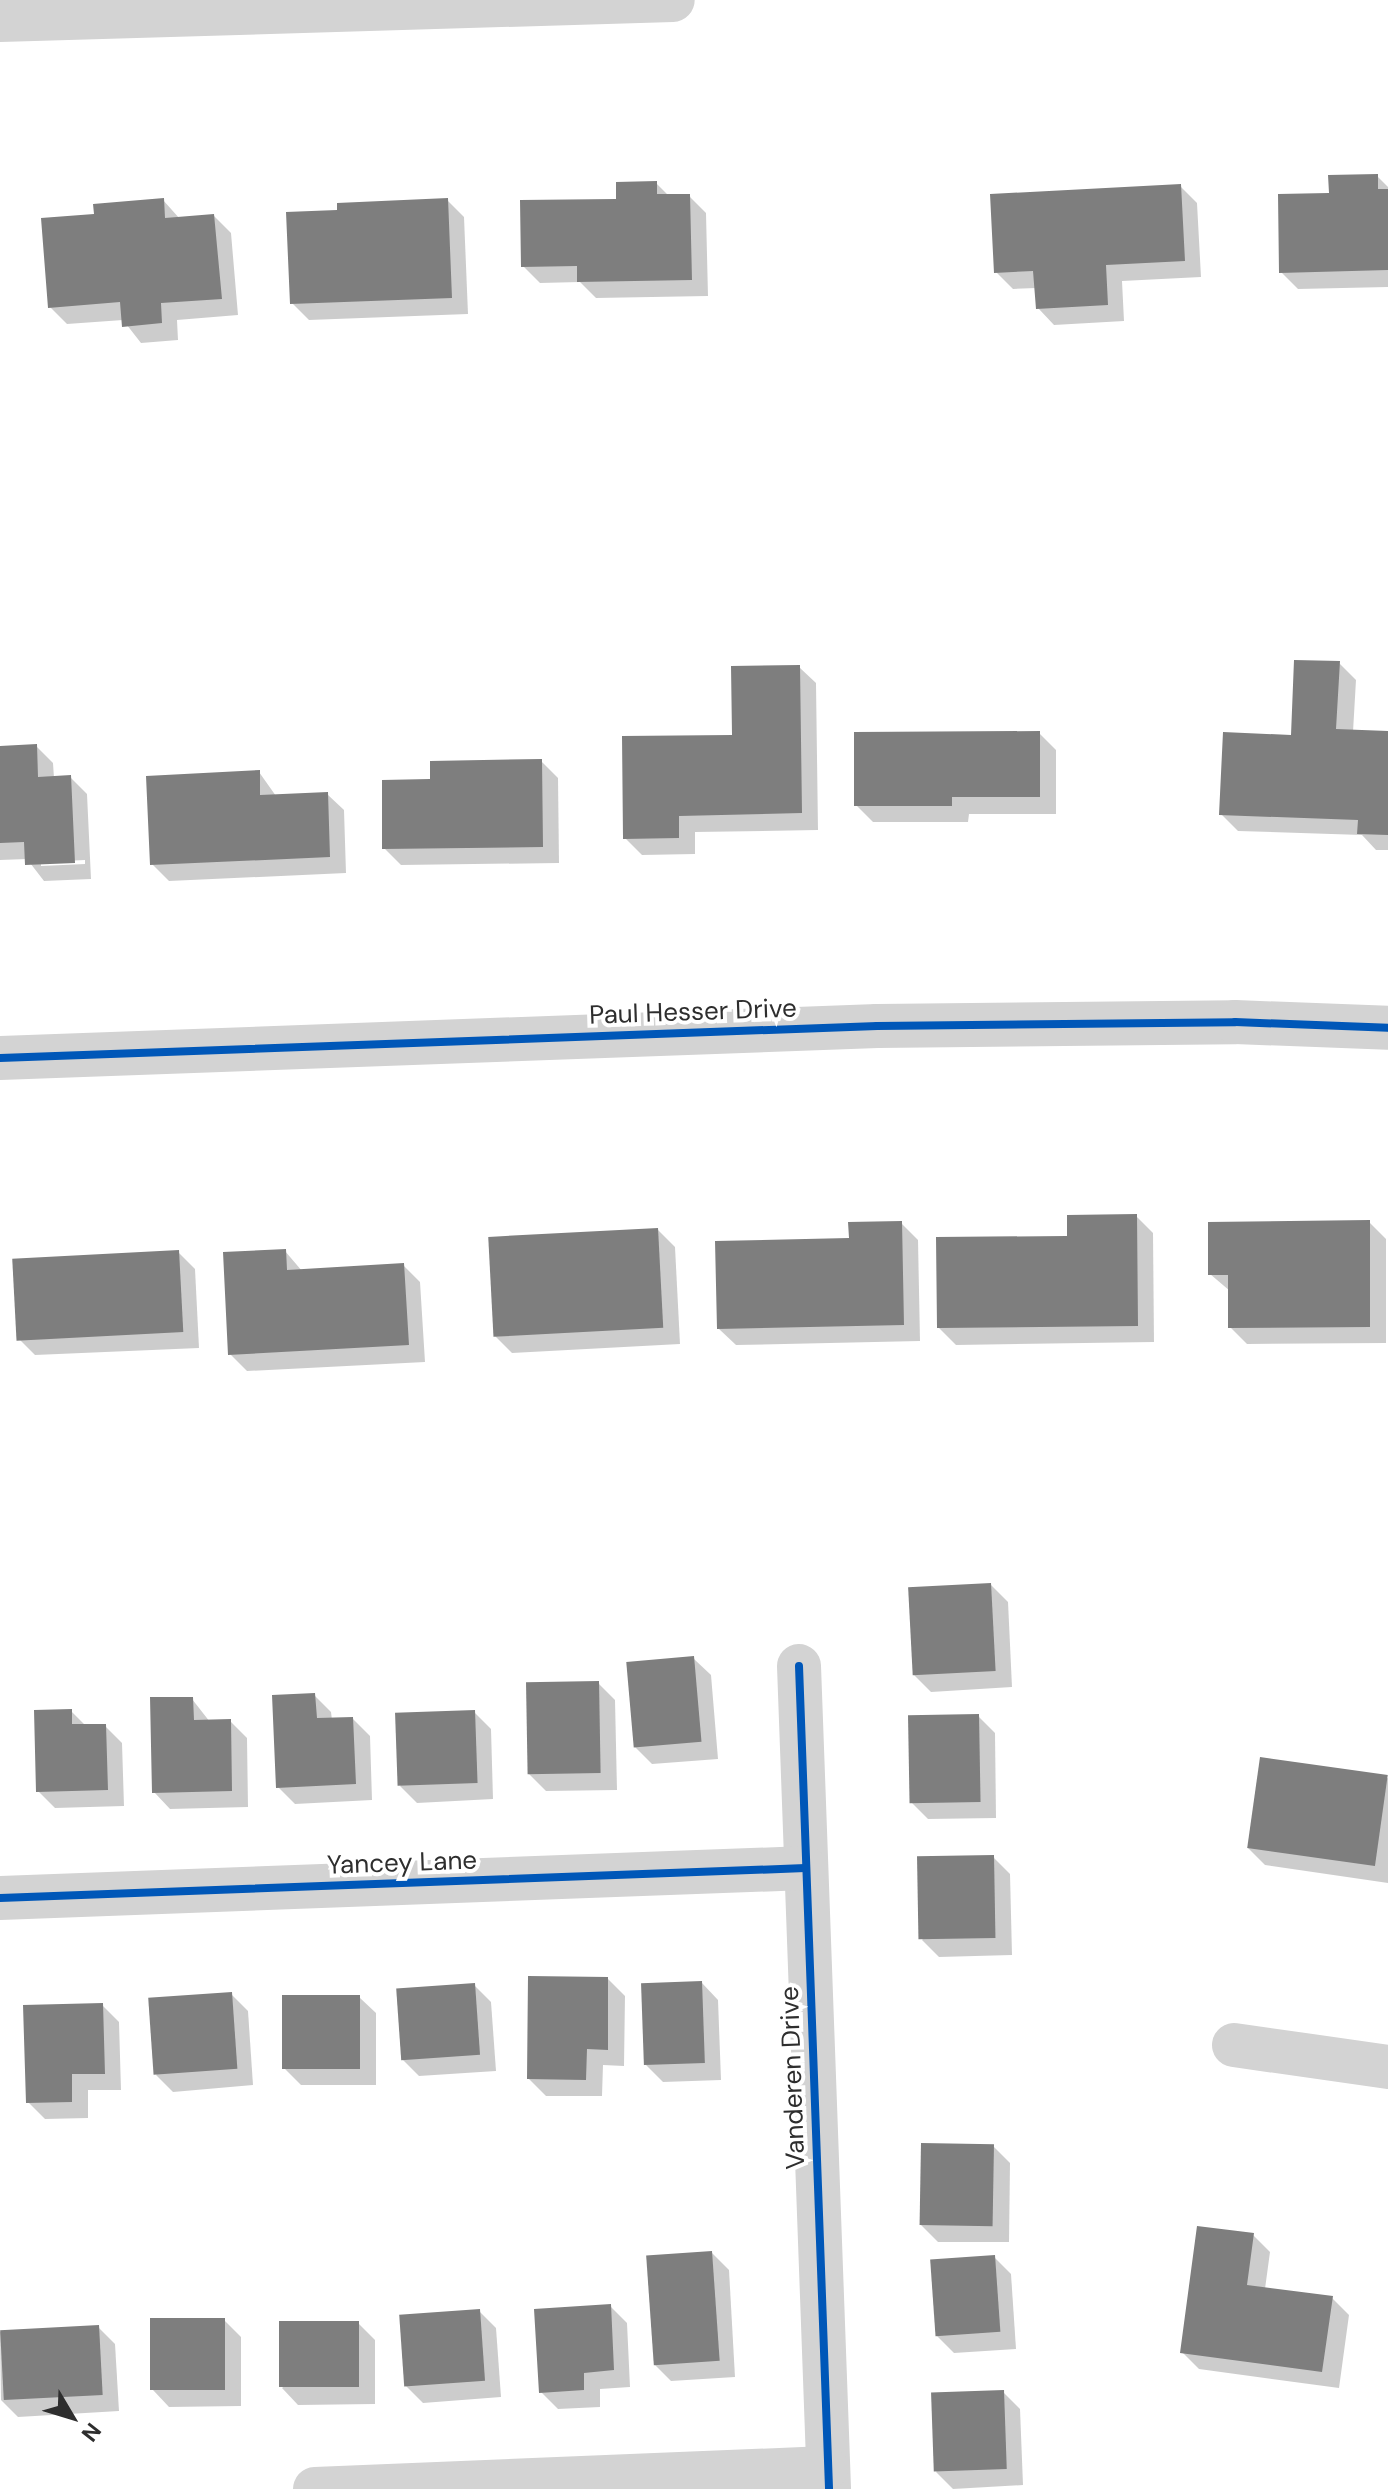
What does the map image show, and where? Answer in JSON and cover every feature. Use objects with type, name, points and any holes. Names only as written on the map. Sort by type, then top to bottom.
[{"type":"street","points":[[0,20],[351,6],[673,0]]},
{"type":"street","name":"Paul Hesser Drive","points":[[0,1058],[877,1026],[1235,1022],[1388,1028]]},
{"type":"street","name":"Vanderen Drive","points":[[799,1666],[828,2479]]},
{"type":"street","name":"Yancey Lane","points":[[0,1898],[805,1868]]},
{"type":"street","points":[[1234,2045],[1388,2067]]},
{"type":"street","points":[[315,2489],[828,2479]]},
{"type":"building","points":[[1378,174],[1378,189],[1388,189],[1388,270],[1279,273],[1278,194],[1329,193],[1328,175]]},
{"type":"building","points":[[657,181],[657,194],[690,194],[692,280],[577,282],[577,266],[521,267],[520,200],[616,199],[616,182]]},
{"type":"building","points":[[1181,184],[1185,261],[1106,265],[1108,305],[1036,309],[1033,271],[994,273],[990,194]]},
{"type":"building","points":[[164,198],[165,218],[214,214],[222,299],[161,303],[162,323],[122,327],[120,302],[48,308],[41,218],[94,214],[93,204]]},
{"type":"building","points":[[448,198],[452,298],[290,304],[286,212],[337,210],[337,203]]},
{"type":"building","points":[[1294,660],[1340,661],[1336,729],[1388,731],[1388,835],[1357,834],[1358,820],[1219,815],[1223,732],[1291,735]]},
{"type":"building","points":[[800,665],[802,813],[679,816],[679,838],[623,839],[622,736],[732,735],[731,666]]},
{"type":"building","points":[[1040,731],[1040,797],[952,797],[952,806],[854,806],[854,732]]},
{"type":"building","points":[[37,744],[38,777],[71,775],[75,863],[25,865],[24,842],[0,843],[0,746]]},
{"type":"building","points":[[542,759],[543,847],[382,849],[382,780],[430,779],[430,761]]},
{"type":"building","points":[[260,770],[260,795],[328,792],[330,857],[150,865],[146,776]]},
{"type":"building","points":[[1137,1214],[1138,1326],[937,1328],[936,1237],[1067,1236],[1067,1215]]},
{"type":"building","points":[[1370,1220],[1370,1327],[1228,1328],[1228,1275],[1208,1275],[1208,1222]]},
{"type":"building","points":[[902,1221],[904,1325],[717,1329],[715,1241],[849,1238],[848,1222]]},
{"type":"building","points":[[658,1228],[663,1328],[493,1337],[488,1237]]},
{"type":"building","points":[[286,1249],[287,1270],[404,1263],[409,1345],[228,1355],[223,1252]]},
{"type":"building","points":[[179,1250],[183,1332],[17,1341],[12,1259]]},
{"type":"building","points":[[991,1583],[996,1671],[913,1675],[908,1587]]},
{"type":"building","points":[[694,1656],[701,1742],[634,1748],[626,1662]]},
{"type":"building","points":[[599,1681],[601,1773],[528,1774],[526,1682]]},
{"type":"building","points":[[315,1693],[317,1718],[353,1717],[356,1784],[276,1788],[272,1695]]},
{"type":"building","points":[[150,1697],[193,1697],[194,1720],[231,1719],[232,1791],[152,1793]]},
{"type":"building","points":[[72,1709],[72,1724],[106,1724],[108,1790],[36,1792],[34,1710]]},
{"type":"building","points":[[475,1710],[478,1783],[398,1786],[395,1713]]},
{"type":"building","points":[[979,1714],[981,1802],[910,1803],[908,1715]]},
{"type":"building","points":[[1260,1757],[1388,1775],[1375,1866],[1247,1848]]},
{"type":"building","points":[[994,1855],[995,1938],[918,1939],[917,1856]]},
{"type":"building","points":[[528,1976],[608,1977],[608,2050],[587,2049],[586,2080],[527,2079]]},
{"type":"building","points":[[702,1981],[705,2063],[644,2065],[641,1983]]},
{"type":"building","points":[[475,1983],[480,2055],[401,2060],[396,1989]]},
{"type":"building","points":[[232,1992],[237,2069],[154,2075],[148,1998]]},
{"type":"building","points":[[282,1995],[360,1995],[360,2069],[282,2069]]},
{"type":"building","points":[[103,2003],[105,2074],[72,2074],[72,2102],[26,2103],[23,2005]]},
{"type":"building","points":[[921,2143],[994,2144],[993,2226],[920,2225]]},
{"type":"building","points":[[1197,2226],[1254,2233],[1247,2285],[1333,2296],[1322,2372],[1180,2353]]},
{"type":"building","points":[[712,2251],[720,2361],[654,2365],[646,2256]]},
{"type":"building","points":[[995,2255],[1000,2332],[936,2336],[930,2260]]},
{"type":"building","points":[[611,2304],[614,2370],[584,2373],[584,2390],[539,2393],[534,2309]]},
{"type":"building","points":[[480,2309],[485,2381],[404,2386],[399,2315]]},
{"type":"building","points":[[150,2318],[225,2318],[225,2390],[150,2390]]},
{"type":"building","points":[[279,2321],[359,2321],[359,2387],[279,2387]]},
{"type":"building","points":[[99,2325],[103,2395],[4,2400],[0,2330]]},
{"type":"building","points":[[1004,2390],[1007,2469],[934,2471],[931,2393]]},
{"type":"cycle path","points":[[0,1058],[877,1026],[1235,1022],[1388,1028]]},
{"type":"cycle path","points":[[799,1666],[829,2489]]},
{"type":"cycle path","points":[[0,1898],[805,1868]]}]
